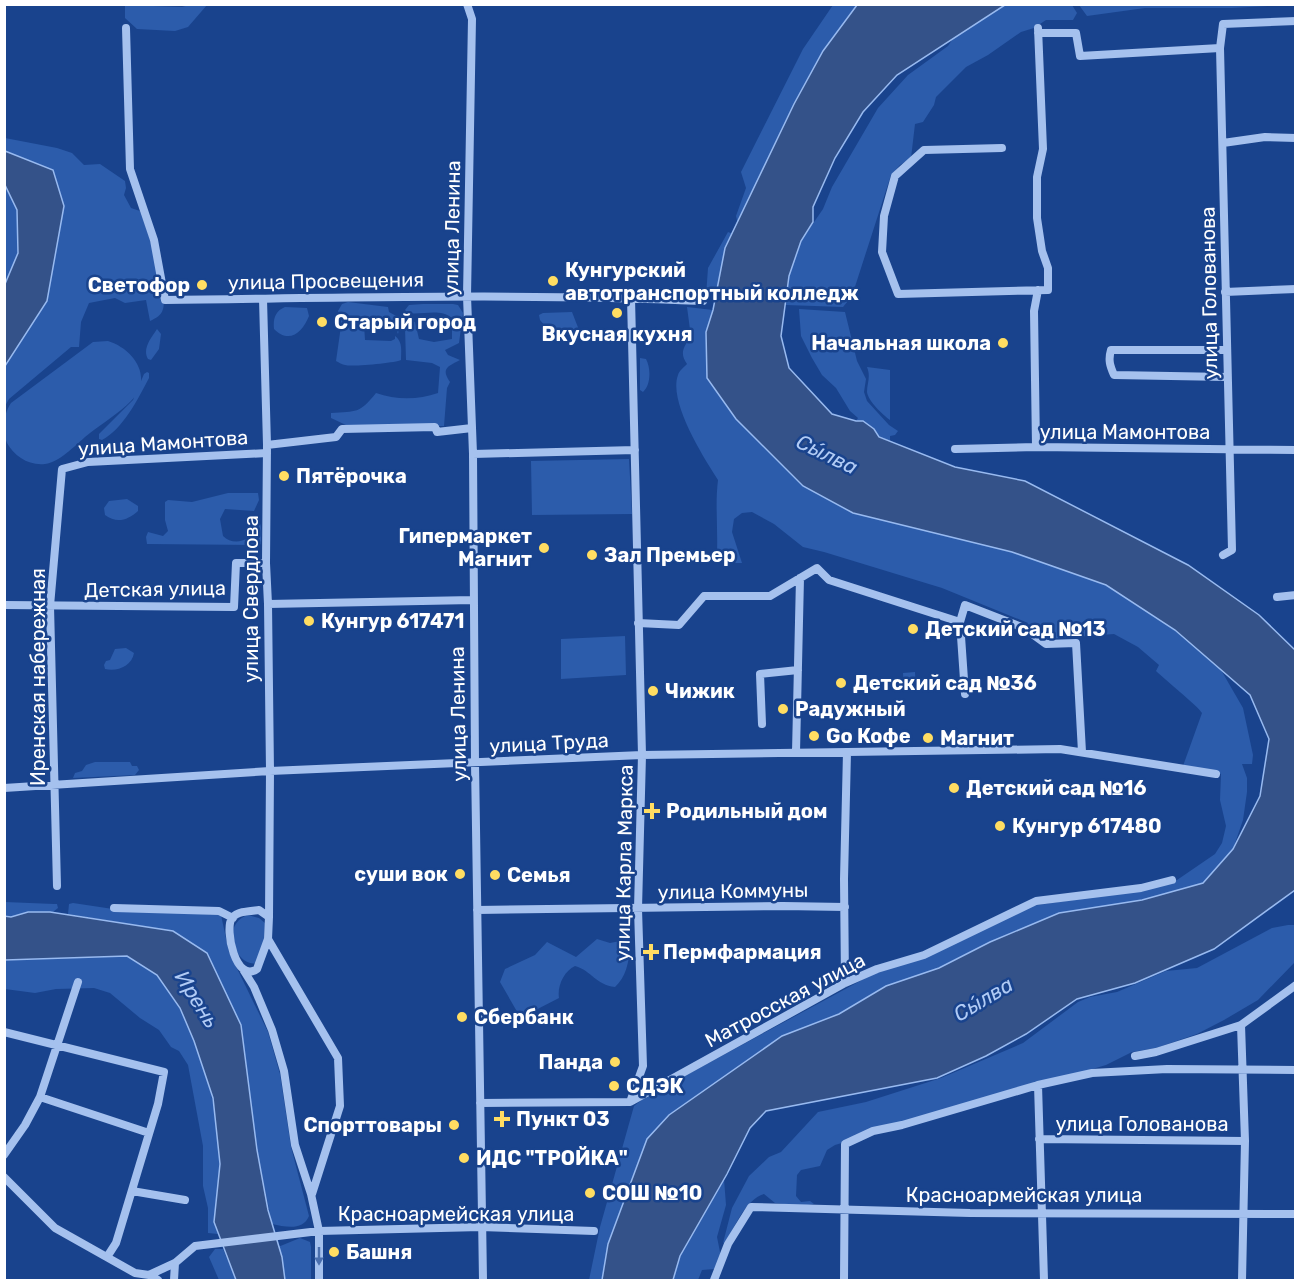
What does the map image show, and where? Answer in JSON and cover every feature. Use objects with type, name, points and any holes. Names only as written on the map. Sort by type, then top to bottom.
[{"type":"street","name":"улица Ленина","points":[[467,4],[472,19],[468,296],[473,454],[483,1281]]},
{"type":"street","name":"улица Голованова","points":[[1223,555],[1232,550],[1220,48],[1223,24],[1296,21]]},
{"type":"street","name":"улица Просвещения","points":[[126,28],[130,169],[154,240],[165,300],[468,296],[703,301]]},
{"type":"street","points":[[1002,148],[924,150],[895,176],[884,216],[882,252],[898,294],[1048,290],[1048,268],[1042,251],[1037,218],[1037,177],[1043,149],[1038,30],[1076,33],[1080,56],[1220,48]]},
{"type":"street","points":[[1223,143],[1265,137],[1296,138]]},
{"type":"street","points":[[1225,292],[1296,289]]},
{"type":"street","points":[[1036,447],[1034,311],[1038,290]]},
{"type":"street","name":"улица Карла Маркса","points":[[630,1102],[643,1066],[638,909],[642,755],[631,298]]},
{"type":"street","name":"улица Свердлова","points":[[257,969],[268,939],[270,899],[267,449],[263,299]]},
{"type":"street","points":[[1226,350],[1112,350],[1109,366],[1114,375],[1227,377]]},
{"type":"street","name":"улица Мамонтова","points":[[62,469],[88,462],[267,449],[336,437],[342,429],[435,427],[437,432],[472,428]]},
{"type":"street","name":"улица Мамонтова","points":[[955,449],[1036,447],[1296,450]]},
{"type":"street","points":[[473,454],[635,450]]},
{"type":"street","name":"Иренская набережная","points":[[57,886],[51,606],[62,469]]},
{"type":"street","name":"Детская улица","points":[[4,606],[234,607],[236,563],[266,563]]},
{"type":"street","points":[[638,623],[679,625],[704,596],[770,596],[817,568],[829,580],[960,622]]},
{"type":"street","points":[[796,752],[800,578]]},
{"type":"street","points":[[1277,597],[1296,595]]},
{"type":"street","points":[[268,604],[473,600]]},
{"type":"street","points":[[965,694],[960,622],[965,605],[1024,628],[1046,644],[1076,643],[1082,752],[1216,774]]},
{"type":"street","points":[[762,724],[760,674],[798,670]]},
{"type":"street","name":"улица Труда","points":[[4,788],[270,771],[642,755],[1060,749],[1082,752]]},
{"type":"street","points":[[845,983],[847,752]]},
{"type":"street","name":"Матросская улица","points":[[480,1103],[630,1102],[845,983],[877,969],[924,956],[1036,901],[1141,888],[1172,880]]},
{"type":"street","points":[[259,910],[270,899]]},
{"type":"street","name":"улица Коммуны","points":[[477,910],[845,907]]},
{"type":"street","points":[[114,908],[219,911],[232,918]]},
{"type":"street","points":[[269,916],[259,910],[246,911],[232,918],[229,925],[232,949],[254,987],[272,1030],[284,1071],[295,1145],[311,1194],[319,1231],[319,1281]]},
{"type":"street","points":[[268,939],[338,1058],[340,1106],[311,1194]]},
{"type":"street","points":[[244,971],[251,973],[257,969]]},
{"type":"street","points":[[254,987],[257,969]]},
{"type":"street","points":[[4,1155],[25,1125],[40,1097],[78,982]]},
{"type":"street","points":[[1135,1056],[1156,1052],[1241,1025],[1296,985]]},
{"type":"street","name":"улица Голованова","points":[[1241,1025],[1245,1141],[1242,1281]]},
{"type":"street","points":[[4,1032],[164,1072],[149,1133],[116,1243],[107,1257]]},
{"type":"street","points":[[844,1281],[845,1144],[873,1131],[902,1125],[1038,1085],[1092,1073],[1167,1069],[1296,1071]]},
{"type":"street","points":[[1038,1085],[1044,1281]]},
{"type":"street","points":[[40,1097],[149,1133]]},
{"type":"street","name":"улица Голованова","points":[[1039,1139],[1245,1141]]},
{"type":"street","points":[[4,1177],[55,1228],[135,1273],[148,1275],[158,1281]]},
{"type":"street","points":[[132,1191],[185,1200]]},
{"type":"street","name":"Красноармейская улица","points":[[714,1281],[728,1244],[751,1207],[1042,1214],[1113,1212],[1296,1214]]},
{"type":"street","name":"Красноармейская улица","points":[[148,1275],[175,1263],[195,1246],[319,1231],[481,1227],[594,1231]]},
{"type":"street","points":[[174,1281],[175,1263]]},
{"type":"shaded area","points":[[125,5],[182,7],[207,5],[188,27],[175,31],[137,29],[125,18]]},
{"type":"shaded area","points":[[833,5],[857,5],[823,51],[794,104],[738,225],[736,216],[746,188],[741,172],[803,49]]},
{"type":"shaded area","points":[[1005,5],[1072,5],[1077,13],[1073,20],[1046,20],[1034,28],[1021,32],[966,67],[936,97],[934,105],[923,122],[915,124],[911,158],[891,175],[852,296],[843,307],[786,305],[789,276],[801,241],[823,209],[832,187],[878,108],[908,75],[948,46],[954,37]]},
{"type":"shaded area","points":[[1079,5],[1288,5],[1232,8],[1145,8],[1087,16]]},
{"type":"shaded area","points":[[5,138],[72,153],[84,165],[100,164],[125,181],[124,195],[131,208],[140,211],[147,231],[160,275],[164,301],[161,313],[150,321],[146,300],[125,303],[115,298],[89,303],[81,322],[79,347],[71,347],[9,399],[5,406],[4,366],[47,301],[53,170],[5,151]]},
{"type":"shaded area","points":[[5,185],[17,210],[18,253],[5,284]]},
{"type":"shaded area","points":[[728,232],[733,234],[725,248],[717,296],[706,296],[708,268]]},
{"type":"shaded area","points":[[348,302],[388,307],[389,312],[398,317],[401,321],[398,334],[394,324],[377,320],[364,324],[365,340],[391,341],[395,339],[395,336],[400,344],[401,360],[356,365],[344,365],[336,361],[341,326],[338,311],[342,304]]},
{"type":"shaded area","points":[[409,305],[458,305],[463,313],[459,343],[445,350],[448,355],[460,360],[446,370],[450,382],[447,388],[444,426],[348,426],[331,418],[331,413],[361,408],[376,393],[407,398],[438,393],[440,367],[432,363],[406,360],[405,328],[412,321],[415,322],[419,339],[434,342],[452,339],[452,318],[442,313],[408,313],[405,310]]},
{"type":"shaded area","points":[[285,307],[307,308],[309,316],[300,331],[291,336],[280,334],[274,329],[275,316]]},
{"type":"shaded area","points":[[687,307],[713,310],[706,332],[981,543],[1106,585],[1175,630],[1221,670],[1243,708],[1253,755],[1252,764],[1242,764],[1247,778],[1247,792],[1243,820],[1233,849],[1203,883],[1142,900],[1059,913],[990,942],[939,968],[886,986],[839,1014],[782,1036],[669,1115],[647,1139],[608,1244],[602,1280],[589,1280],[600,1227],[634,1106],[644,1098],[873,974],[1031,906],[1127,892],[1177,880],[1215,854],[1222,843],[1226,826],[1220,800],[1221,774],[1183,766],[1202,713],[1156,671],[1159,665],[1138,647],[1114,634],[1048,639],[1024,628],[1028,623],[942,588],[803,547],[774,524],[752,512],[742,513],[734,519],[732,532],[742,563],[728,563],[717,553],[718,480],[689,429],[678,400],[676,386],[679,374],[687,364],[683,350],[691,337]]},
{"type":"shaded area","points":[[799,309],[845,312],[857,361],[866,379],[864,392],[867,401],[889,425],[898,431],[895,435],[890,436],[890,441],[878,437],[874,429],[856,421],[858,418],[850,411],[836,388],[822,375],[801,336]]},
{"type":"shaded area","points":[[572,312],[579,330],[569,334],[551,333],[540,320],[539,315],[543,313]]},
{"type":"shaded area","points":[[157,329],[161,334],[159,349],[151,360],[148,359],[146,351]]},
{"type":"shaded area","points":[[108,341],[126,351],[138,365],[141,383],[131,401],[69,452],[51,463],[28,462],[18,456],[7,443],[4,433],[5,417],[11,403],[93,342]]},
{"type":"shaded area","points":[[640,358],[646,359],[649,372],[648,385],[643,392],[640,390]]},
{"type":"shaded area","points":[[867,367],[890,370],[890,420],[876,408],[868,396]]},
{"type":"shaded area","points":[[147,372],[149,378],[129,413],[117,429],[102,440],[99,439],[99,434],[133,400]]},
{"type":"shaded area","points":[[629,459],[632,514],[532,515],[531,461]]},
{"type":"shaded area","points":[[228,493],[258,493],[259,500],[254,511],[225,509],[220,519],[223,536],[235,541],[248,538],[247,517],[250,515],[260,522],[261,544],[147,544],[148,532],[163,536],[168,531],[165,520],[165,502],[168,500],[192,502]]},
{"type":"shaded area","points":[[127,499],[138,506],[138,511],[126,519],[118,520],[105,515],[104,508],[109,501]]},
{"type":"shaded area","points":[[625,636],[626,675],[561,679],[561,639]]},
{"type":"shaded area","points":[[126,648],[134,653],[127,665],[119,669],[105,669],[106,661],[110,660],[115,649]]},
{"type":"shaded area","points":[[915,672],[916,690],[904,690],[903,673]]},
{"type":"shaded area","points":[[95,762],[130,762],[139,770],[135,775],[73,778],[75,773],[82,771],[86,765]]},
{"type":"shaded area","points":[[5,902],[57,904],[58,908],[53,912],[28,912],[11,917],[5,916]]},
{"type":"shaded area","points":[[69,904],[113,909],[221,915],[229,952],[268,1032],[280,1074],[291,1147],[309,1216],[303,1224],[294,1227],[272,1224],[257,1150],[241,1025],[173,931],[68,914]]},
{"type":"shaded area","points":[[248,915],[259,918],[265,923],[264,947],[257,963],[249,963],[243,959],[234,944],[234,927],[239,920]]},
{"type":"shaded area","points":[[1295,925],[1295,962],[1258,1000],[1224,1020],[1197,1034],[1156,1048],[1132,1052],[1106,1065],[835,1145],[827,1150],[820,1166],[801,1170],[797,1175],[796,1196],[801,1202],[810,1201],[814,1204],[802,1206],[775,1203],[764,1194],[757,1197],[746,1207],[723,1243],[732,1208],[749,1176],[769,1157],[781,1152],[818,1112],[866,1102],[941,1078],[1023,1043],[1078,1002],[1090,997],[1117,992],[1166,971],[1197,968],[1272,928]]},
{"type":"shaded area","points":[[597,939],[610,943],[620,941],[630,947],[626,969],[622,979],[615,987],[603,984],[575,966],[562,979],[559,998],[522,1017],[519,1015],[500,982],[505,969],[535,955],[547,942],[576,957]]},
{"type":"shaded area","points":[[127,956],[155,973],[171,993],[194,1039],[203,1066],[211,1093],[219,1144],[220,1166],[215,1209],[218,1234],[208,1233],[208,1208],[203,1186],[203,1146],[188,1065],[179,1051],[171,1047],[159,1030],[140,1018],[110,993],[94,988],[56,989],[35,993],[5,989],[4,960]]},
{"type":"shaded area","points":[[724,1179],[726,1205],[717,1237],[721,1257],[714,1269],[702,1270],[698,1280],[673,1280],[680,1256]]},
{"type":"shaded area","points":[[300,1238],[310,1242],[311,1280],[285,1280],[278,1247]]},
{"type":"shaded area","points":[[215,1249],[223,1249],[236,1280],[219,1280],[209,1257]]},
{"type":"water","name":"Сы́лва","points":[[857,5],[1005,5],[897,75],[863,112],[835,158],[813,207],[813,222],[801,241],[789,276],[781,336],[789,368],[832,414],[863,421],[874,429],[879,437],[955,467],[1025,481],[1188,565],[1259,615],[1295,650],[1295,890],[1214,949],[1135,983],[1077,999],[1026,1034],[986,1056],[937,1078],[766,1111],[750,1128],[727,1174],[680,1256],[673,1280],[602,1280],[608,1244],[647,1139],[669,1115],[782,1036],[839,1014],[886,986],[939,968],[990,942],[1059,913],[1142,900],[1203,883],[1233,849],[1260,796],[1269,739],[1250,695],[1175,630],[1106,585],[1012,552],[853,513],[803,486],[736,419],[707,378],[706,332],[713,310],[725,248],[794,104],[823,51]]},
{"type":"water","points":[[5,151],[53,170],[64,206],[47,301],[5,366],[5,284],[18,253],[17,210],[5,185]]},
{"type":"water","name":"Ирень","points":[[28,912],[50,912],[173,931],[207,953],[241,1025],[257,1150],[268,1210],[282,1257],[285,1280],[236,1280],[214,1222],[220,1164],[213,1098],[180,1008],[157,975],[127,956],[5,960],[4,916],[11,917]]},
{"type":"place","name":"Кунгурский автотранспортный колледж","points":[[553,281]]},
{"type":"place","name":"Светофор","points":[[202,285]]},
{"type":"place","name":"Вкусная кухня","points":[[617,313]]},
{"type":"place","name":"Старый город","points":[[322,322]]},
{"type":"place","name":"Начальная школа","points":[[1003,343]]},
{"type":"place","name":"Пятёрочка","points":[[284,476]]},
{"type":"place","name":"Гипермаркет Магнит","points":[[544,548]]},
{"type":"place","name":"Зал Премьер","points":[[592,555]]},
{"type":"place","name":"Кунгур 617471","points":[[309,621]]},
{"type":"place","name":"Детский сад №13","points":[[913,629]]},
{"type":"place","name":"Детский сад №36","points":[[841,683]]},
{"type":"place","name":"Чижик","points":[[653,691]]},
{"type":"place","name":"Радужный","points":[[783,709]]},
{"type":"place","name":"Go Кофе","points":[[814,736]]},
{"type":"place","name":"Магнит","points":[[928,738]]},
{"type":"place","name":"Детский сад №16","points":[[954,788]]},
{"type":"place","name":"Родильный дом","points":[[652,811]]},
{"type":"place","name":"Кунгур 617480","points":[[1000,826]]},
{"type":"place","name":"суши вок","points":[[460,874]]},
{"type":"place","name":"Семья","points":[[495,875]]},
{"type":"place","name":"Пермфармация","points":[[651,952]]},
{"type":"place","name":"Сбербанк","points":[[462,1017]]},
{"type":"place","name":"Панда","points":[[615,1062]]},
{"type":"place","name":"СДЭК","points":[[614,1086]]},
{"type":"place","name":"Пункт 03","points":[[502,1119]]},
{"type":"place","name":"Спорттовары","points":[[454,1125]]},
{"type":"place","name":"ИДС \"ТРОЙКА\"","points":[[464,1158]]},
{"type":"place","name":"СОШ №10","points":[[590,1193]]},
{"type":"place","name":"Башня","points":[[334,1252]]}]
